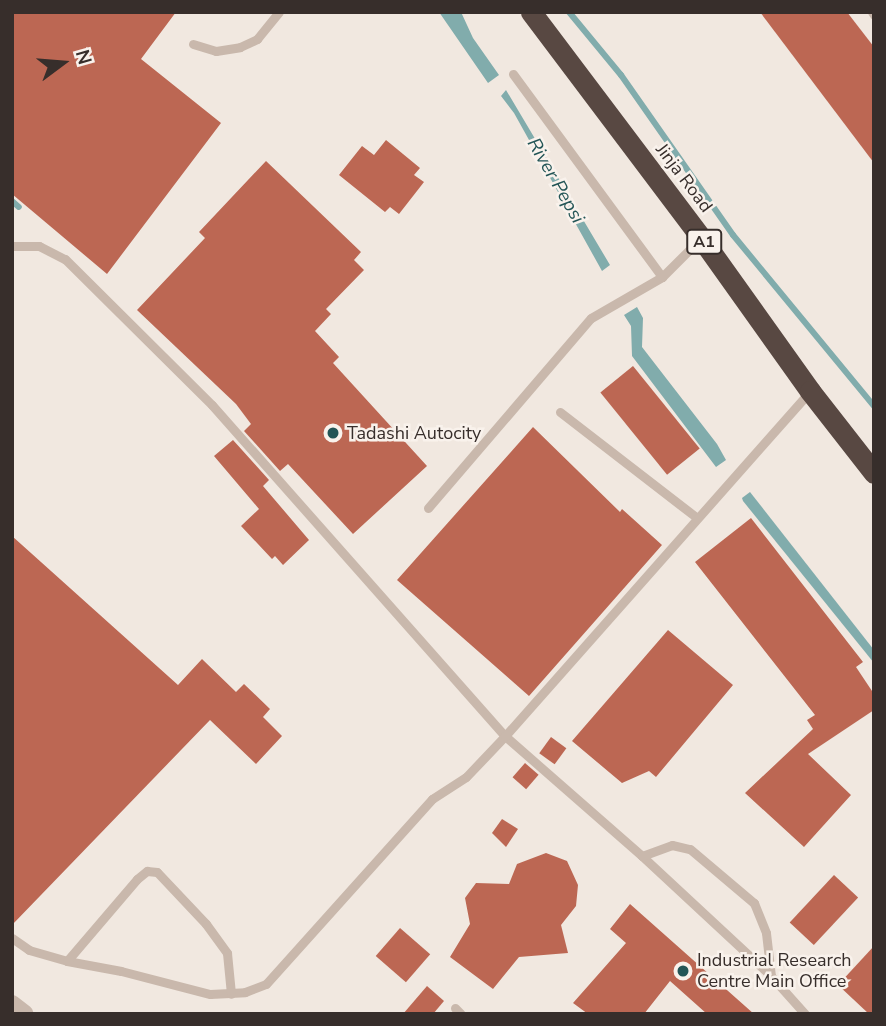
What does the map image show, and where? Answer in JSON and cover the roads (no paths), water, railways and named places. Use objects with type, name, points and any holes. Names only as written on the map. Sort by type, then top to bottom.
[{"type":"highway","name":"Jinja Road","points":[[531,12],[701,238],[810,391],[874,473]]},
{"type":"street","points":[[12,1004],[25,1014]]},
{"type":"lane","points":[[193,44],[216,51],[240,47],[257,39],[279,12]]},
{"type":"lane","points":[[513,74],[662,277]]},
{"type":"lane","points":[[428,508],[591,318],[662,277],[701,238]]},
{"type":"lane","points":[[12,246],[38,246],[65,259],[212,405],[505,736],[642,856],[771,976],[793,1010],[805,1014]]},
{"type":"lane","points":[[12,938],[29,950],[67,961],[121,971],[210,994],[231,994],[265,984],[432,799],[466,777],[505,736],[810,391]]},
{"type":"lane","points":[[560,412],[697,518]]},
{"type":"lane","points":[[642,856],[672,845],[690,849],[754,903],[763,920],[771,976]]},
{"type":"lane","points":[[67,961],[137,878],[146,871],[157,872],[206,924],[227,953],[231,994]]},
{"type":"water","points":[[439,12],[461,12],[473,38],[499,75],[488,83]]},
{"type":"water","name":"River Pepsi","points":[[506,90],[610,265],[602,271],[514,113],[501,96]]},
{"type":"water","points":[[637,307],[643,318],[642,347],[717,444],[726,460],[716,467],[632,356],[631,326],[624,315]]},
{"type":"water","points":[[750,492],[874,650],[874,663],[743,501],[742,498]]},
{"type":"waterway","points":[[569,12],[621,75],[733,235],[874,406]]},
{"type":"waterway","points":[[12,201],[19,207]]},
{"type":"place","name":"Tadashi Autocity","points":[[333,433]]},
{"type":"place","name":"Industrial Research Centre Main Office","points":[[683,971]]}]
